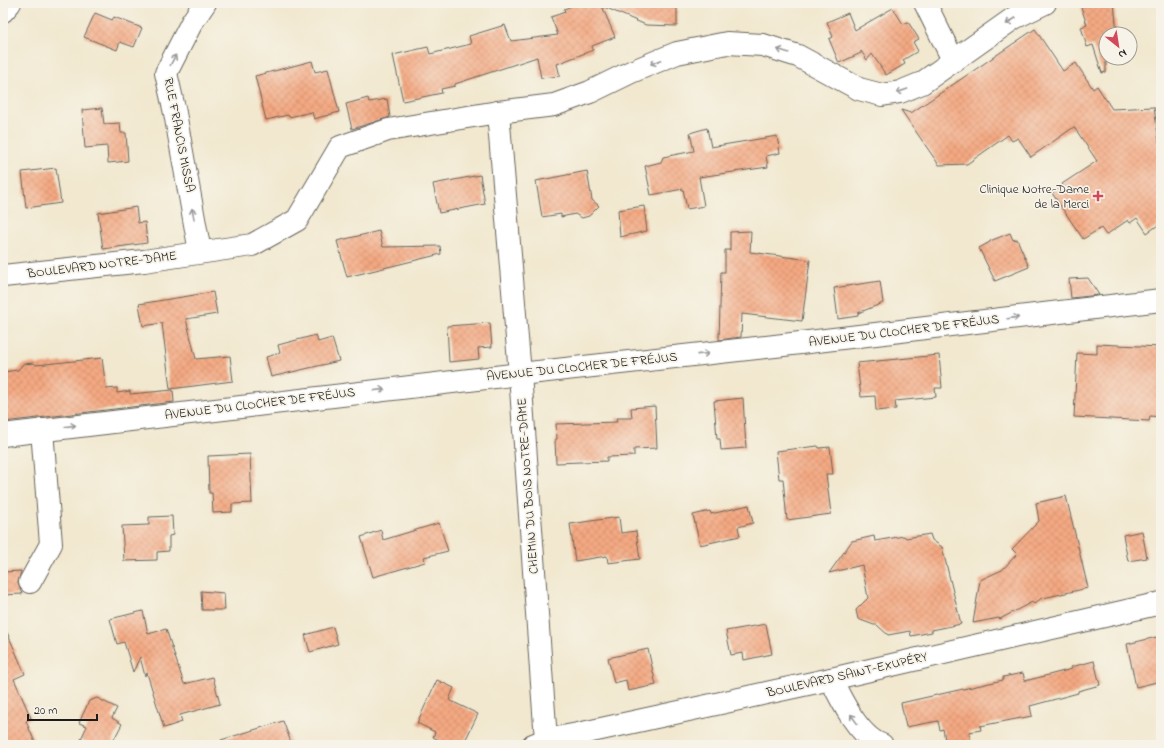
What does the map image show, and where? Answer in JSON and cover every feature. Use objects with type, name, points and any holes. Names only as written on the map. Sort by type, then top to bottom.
[{"type":"street","points":[[3,11],[10,3]]},
{"type":"street","name":"RUE FRANCIS MISSA","points":[[200,252],[166,73],[192,22],[205,3]]},
{"type":"street","points":[[925,3],[953,60]]},
{"type":"street","name":"BOULEVARD NOTRE-DAME","points":[[3,276],[144,260],[252,245],[297,220],[340,147],[388,130],[498,112],[554,105],[590,92],[631,72],[677,53],[727,44],[763,45],[798,56],[859,90],[882,96],[900,92],[922,83],[1014,18],[1045,3]]},
{"type":"street","name":"CHEMIN DU BOIS NOTRE-DAME","points":[[498,112],[520,374],[539,742]]},
{"type":"street","name":"AVENUE DU CLOCHER DE FRÉJUS","points":[[3,434],[775,346],[1161,300]]},
{"type":"street","points":[[30,582],[51,544],[42,430]]},
{"type":"street","name":"BOULEVARD SAINT-EXUPÉRY","points":[[539,742],[831,679],[1161,603]]},
{"type":"street","points":[[831,679],[846,709],[860,728],[877,743],[882,745]]},
{"type":"building","points":[[580,3],[633,5],[633,3],[677,3],[677,26],[646,25],[602,6],[615,37],[592,46],[593,50],[557,64],[560,76],[541,78],[537,57],[455,84],[455,86],[441,89],[442,93],[403,101],[393,55],[428,47],[430,54],[471,44],[469,36],[505,25],[511,41],[558,35],[551,17],[565,12],[564,9]]},
{"type":"building","points":[[1094,3],[1114,3],[1116,26],[1098,26],[1098,61],[1093,45],[1087,47],[1081,27],[1087,25],[1081,7]]},
{"type":"building","points":[[893,8],[903,24],[908,22],[919,39],[913,42],[918,51],[903,60],[905,64],[886,75],[872,54],[867,60],[861,51],[861,53],[839,63],[829,39],[833,37],[827,22],[848,13],[855,30]]},
{"type":"building","points":[[95,13],[112,20],[114,17],[142,28],[134,47],[120,42],[117,50],[84,37]]},
{"type":"building","points":[[1035,29],[1063,71],[1076,63],[1093,89],[1097,86],[1112,109],[1154,107],[1159,142],[1161,144],[1161,223],[1147,233],[1137,218],[1130,223],[1128,220],[1106,235],[1101,228],[1083,239],[1052,193],[1063,186],[1062,184],[1097,161],[1074,127],[1031,157],[1018,138],[1012,141],[1008,135],[967,164],[939,165],[901,110],[911,113]]},
{"type":"building","points":[[312,61],[315,72],[328,69],[339,112],[314,119],[312,112],[266,120],[255,76]]},
{"type":"building","points":[[1100,66],[1106,66],[1106,72],[1102,73]]},
{"type":"building","points":[[368,98],[369,102],[387,99],[390,117],[352,129],[346,104]]},
{"type":"building","points":[[102,108],[104,124],[120,123],[121,133],[126,133],[128,161],[108,163],[107,146],[85,148],[82,110]]},
{"type":"building","points":[[707,128],[711,147],[777,136],[780,153],[766,156],[768,167],[699,177],[704,206],[687,209],[683,189],[651,195],[645,166],[661,162],[663,157],[694,151],[690,133]]},
{"type":"building","points":[[56,168],[61,203],[26,208],[22,172]]},
{"type":"building","points":[[587,171],[592,200],[599,206],[589,216],[582,218],[575,214],[561,217],[561,214],[542,217],[536,181]]},
{"type":"building","points":[[480,175],[485,204],[439,213],[433,184]]},
{"type":"building","points":[[644,206],[647,231],[620,237],[618,210]]},
{"type":"building","points":[[136,207],[138,223],[145,222],[147,243],[103,249],[98,213]]},
{"type":"building","points":[[379,231],[383,247],[440,246],[441,254],[347,277],[337,241]]},
{"type":"building","points":[[751,231],[750,252],[810,260],[802,321],[742,314],[741,337],[719,340],[721,272],[725,272],[725,250],[730,250],[730,232]]},
{"type":"building","points":[[1010,233],[1013,240],[1017,239],[1029,267],[995,281],[979,248],[990,241]]},
{"type":"building","points":[[1088,278],[1099,295],[1071,298],[1069,279]]},
{"type":"building","points":[[880,281],[883,303],[858,313],[858,316],[838,319],[834,288]]},
{"type":"building","points":[[213,292],[217,314],[186,319],[196,359],[230,356],[233,381],[170,389],[162,323],[143,326],[139,304]]},
{"type":"building","points":[[490,323],[492,347],[478,348],[479,359],[449,362],[447,326]]},
{"type":"building","points":[[316,335],[318,342],[332,338],[339,361],[271,377],[266,357],[280,353],[278,345]]},
{"type":"building","points":[[1097,344],[1161,347],[1161,417],[1150,416],[1149,421],[1074,417],[1077,353],[1097,354]]},
{"type":"building","points":[[939,355],[942,388],[935,388],[936,397],[895,401],[896,409],[876,411],[875,396],[861,397],[857,363]]},
{"type":"building","points":[[102,358],[106,389],[117,388],[117,393],[130,391],[130,394],[173,390],[174,402],[3,422],[3,372],[18,370],[23,364],[34,363],[36,365]]},
{"type":"building","points":[[743,398],[746,448],[721,450],[720,439],[717,439],[714,401]]},
{"type":"building","points":[[655,406],[657,448],[634,449],[634,456],[607,457],[607,461],[556,463],[556,424],[617,422],[616,418],[632,418],[631,408]]},
{"type":"building","points":[[818,446],[819,448],[830,447],[833,474],[826,474],[831,514],[787,520],[783,479],[779,479],[776,451]]},
{"type":"building","points":[[250,454],[252,503],[232,504],[232,512],[213,513],[212,493],[209,493],[208,456]]},
{"type":"building","points":[[1066,496],[1088,588],[1043,597],[1034,604],[1032,602],[1000,619],[973,623],[980,580],[1002,570],[1017,554],[1012,549],[1039,521],[1036,503]]},
{"type":"building","points":[[749,505],[753,523],[738,527],[740,536],[700,545],[693,515],[710,511],[711,514]]},
{"type":"building","points":[[172,516],[173,535],[169,536],[169,551],[157,552],[157,560],[124,561],[122,526],[149,525],[149,517]]},
{"type":"building","points":[[619,517],[621,533],[636,531],[640,559],[608,563],[607,556],[575,561],[570,524]]},
{"type":"building","points":[[439,523],[448,551],[424,557],[425,562],[373,577],[361,537],[381,530],[383,540]]},
{"type":"building","points":[[1142,531],[1147,558],[1128,561],[1123,535]]},
{"type":"building","points":[[930,534],[932,540],[942,547],[961,624],[911,636],[910,631],[888,635],[877,625],[858,619],[856,610],[868,598],[862,565],[829,573],[852,541],[874,536],[875,541],[904,536],[906,538]]},
{"type":"building","points":[[21,571],[18,583],[22,594],[3,595],[3,572]]},
{"type":"building","points":[[201,591],[224,593],[225,610],[202,610]]},
{"type":"building","points":[[143,611],[148,634],[166,629],[184,684],[213,677],[220,704],[180,715],[182,722],[164,728],[147,673],[145,676],[140,657],[133,672],[124,642],[117,644],[110,619]]},
{"type":"building","points":[[3,623],[25,674],[14,679],[31,718],[26,721],[36,745],[3,745]]},
{"type":"building","points":[[766,624],[772,654],[744,660],[743,653],[731,655],[726,631]]},
{"type":"building","points":[[333,627],[338,644],[310,652],[305,635]]},
{"type":"building","points":[[1161,636],[1161,681],[1136,687],[1127,644]]},
{"type":"building","points":[[648,649],[656,685],[628,691],[626,680],[614,683],[608,658]]},
{"type":"building","points":[[1094,661],[1100,685],[1078,691],[1078,693],[1030,706],[1032,716],[980,726],[981,730],[969,732],[971,745],[946,745],[943,729],[940,730],[938,721],[906,727],[901,703],[1003,680],[1003,677],[1023,673],[1025,681],[1072,669],[1071,667]]},
{"type":"building","points":[[437,680],[454,688],[449,700],[478,714],[463,745],[449,745],[433,737],[435,732],[417,723]]},
{"type":"building","points":[[97,698],[117,708],[112,718],[122,724],[111,745],[92,745],[81,739],[87,726],[79,723],[89,701]]},
{"type":"building","points":[[283,721],[292,745],[221,745],[221,740]]},
{"type":"place","name":"Clinique Notre-Dame de la Merci","points":[[1098,196]]}]
